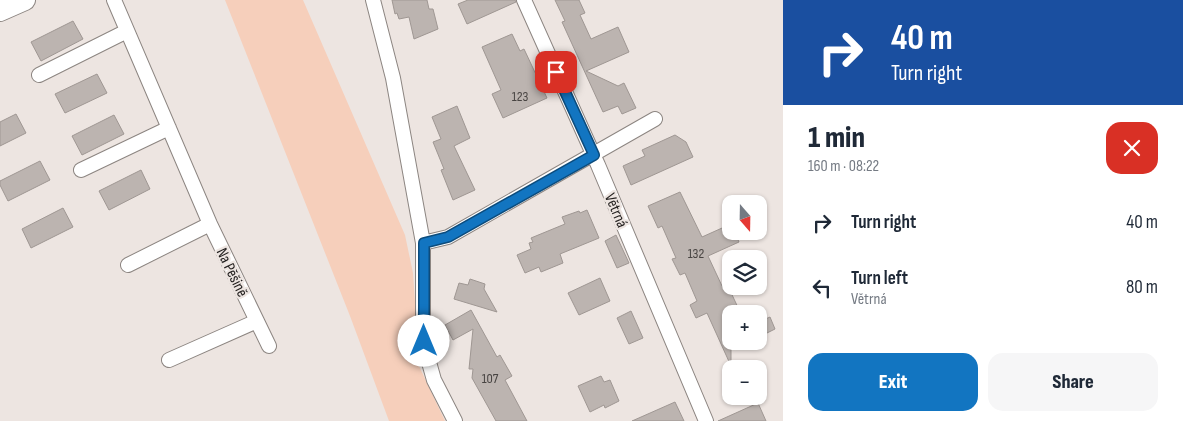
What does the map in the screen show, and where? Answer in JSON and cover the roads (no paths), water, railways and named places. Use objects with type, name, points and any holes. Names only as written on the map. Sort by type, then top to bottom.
[{"type":"main road","points":[[0,12],[25,0]]},
{"type":"street","name":"Na Pěšině","points":[[114,0],[210,224],[269,346]]},
{"type":"street","points":[[372,0],[393,78],[424,243],[424,341],[434,380],[455,421]]},
{"type":"street","name":"Větrná","points":[[524,0],[594,155],[706,421]]},
{"type":"street","points":[[39,75],[127,31]]},
{"type":"street","points":[[424,243],[448,237],[655,119]]},
{"type":"street","points":[[81,170],[168,128]]},
{"type":"street","points":[[128,265],[210,224]]},
{"type":"street","points":[[169,360],[257,321]]}]
